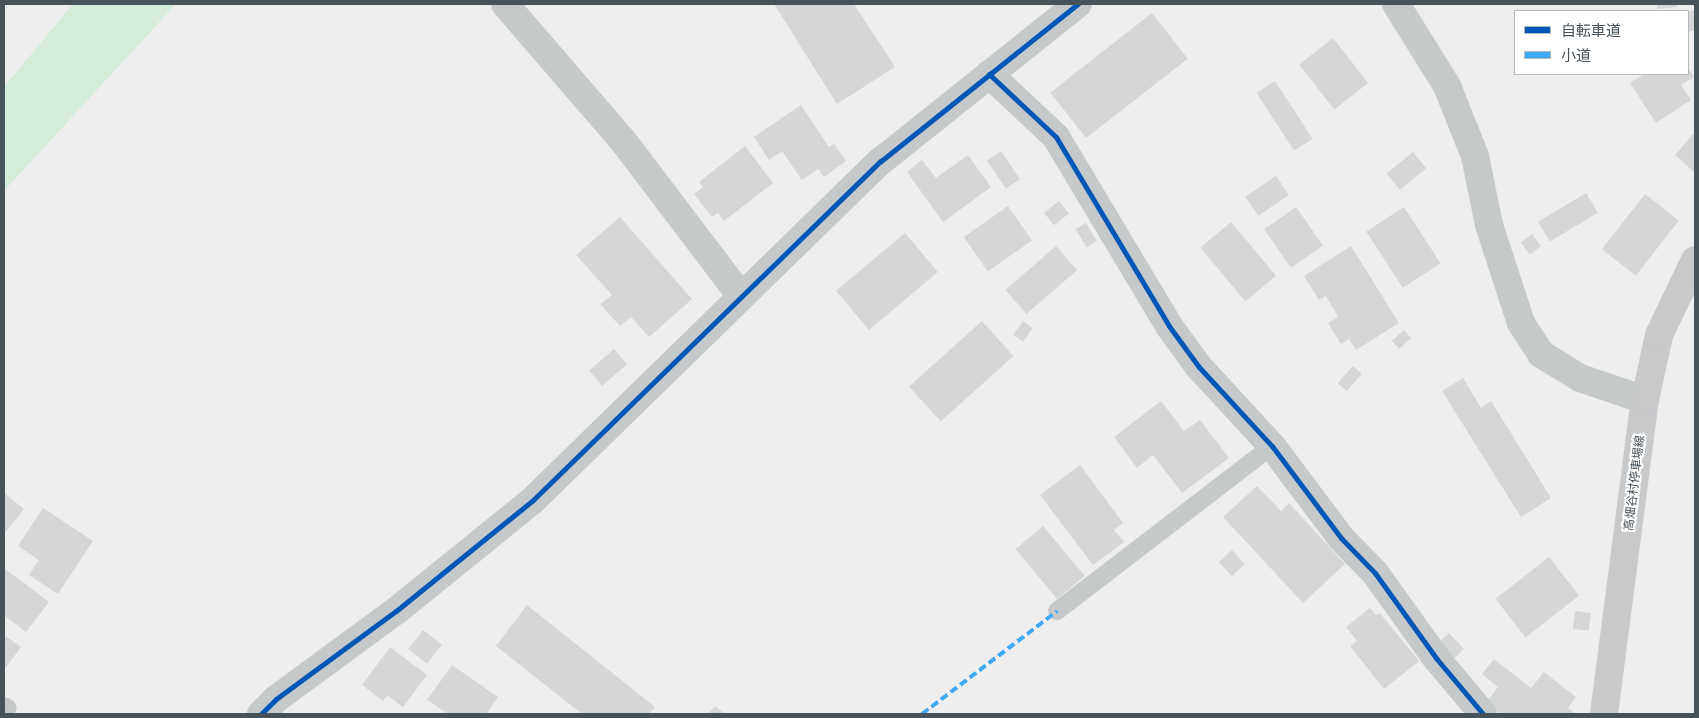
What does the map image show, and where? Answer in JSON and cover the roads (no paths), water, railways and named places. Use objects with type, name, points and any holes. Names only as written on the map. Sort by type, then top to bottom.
[{"type":"main road","name":"高畑谷村停車場線","points":[[1604,714],[1644,400],[1659,335],[1695,260]]},
{"type":"street","points":[[505,4],[624,142],[741,296]]},
{"type":"street","points":[[261,714],[276,699],[396,611],[532,502],[881,161],[1078,4]]},
{"type":"street","points":[[1396,4],[1447,86],[1475,156],[1489,225],[1521,323],[1541,354],[1580,378],[1644,400]]},
{"type":"street","points":[[989,74],[1056,137],[1169,326],[1199,367],[1272,446],[1341,538],[1375,573],[1436,658],[1483,714]]},
{"type":"lane","points":[[1057,611],[1272,446]]}]
